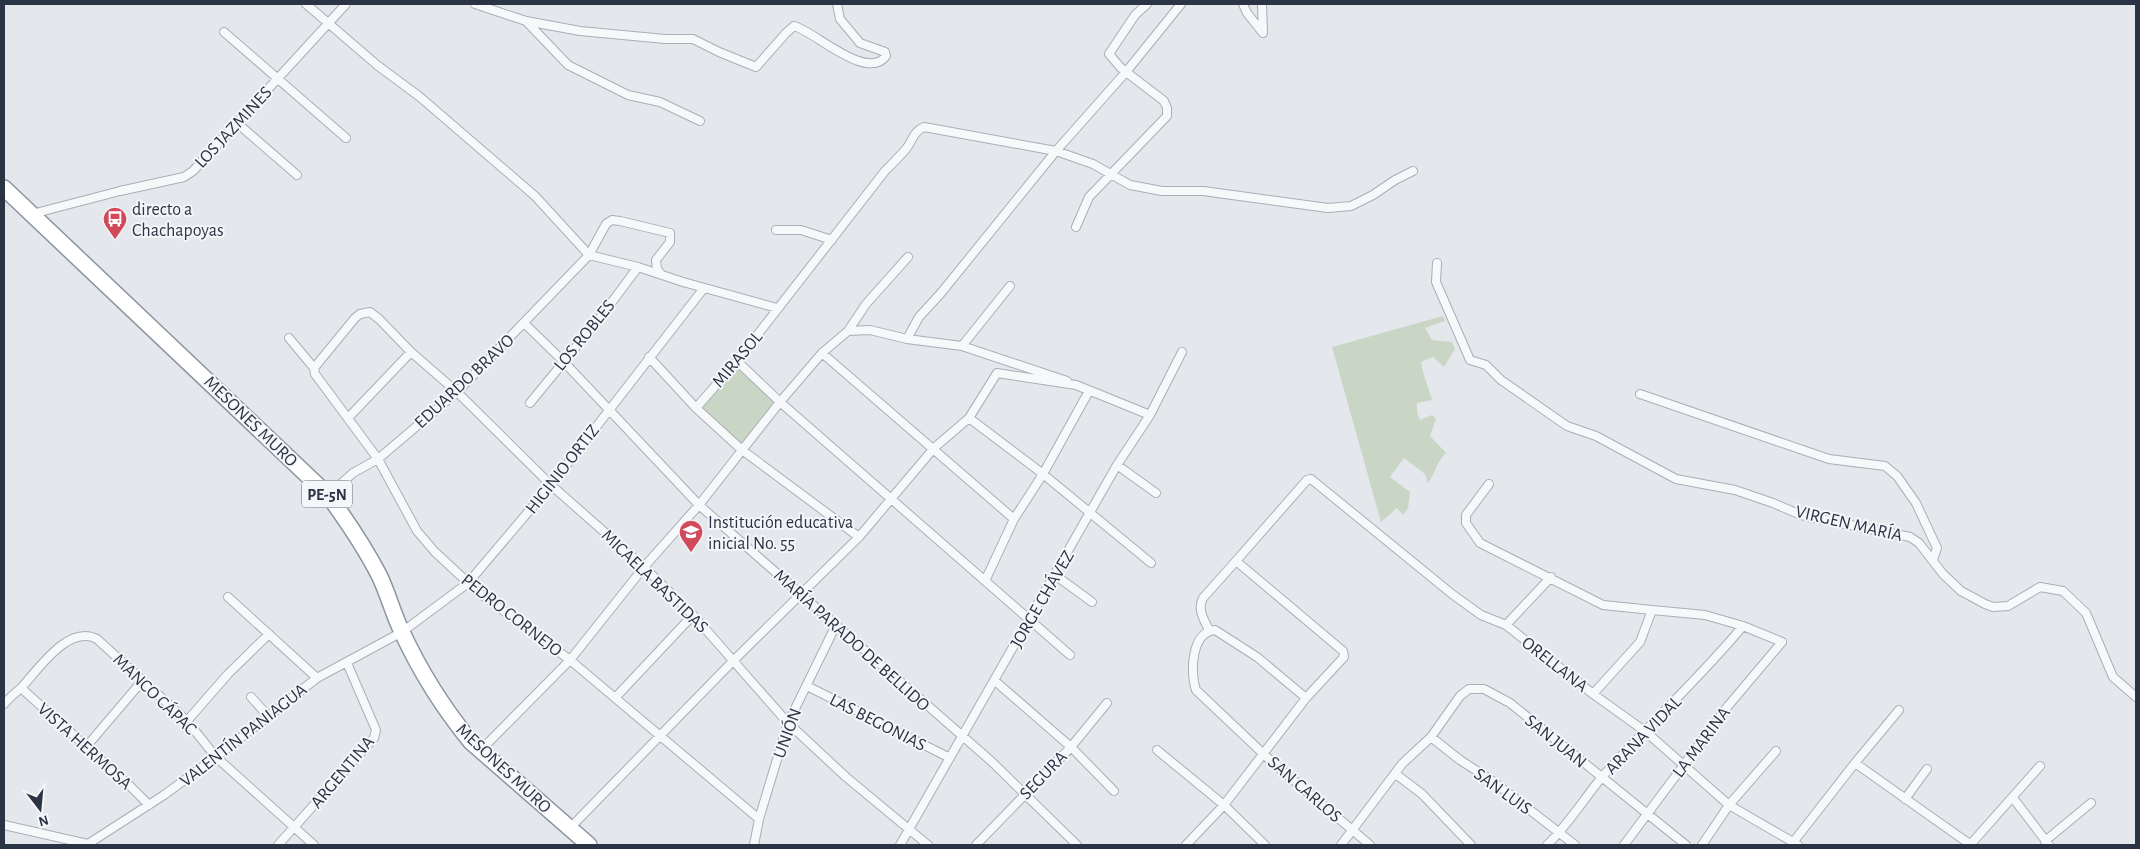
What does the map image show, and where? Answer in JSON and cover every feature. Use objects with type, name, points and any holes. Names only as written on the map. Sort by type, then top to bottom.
[{"type":"highway","name":"MESONES MURO","points":[[4,188],[328,495],[366,550],[380,578],[402,632],[442,703],[460,729],[481,750],[589,845]]},
{"type":"street","points":[[306,4],[377,65],[420,97],[535,196],[589,255],[638,267],[777,308]]},
{"type":"street","name":"LOS JAZMINES","points":[[32,214],[120,191],[184,177],[193,171],[346,4]]},
{"type":"street","points":[[475,4],[526,21],[666,40],[693,39],[756,67],[794,26],[803,28],[840,54],[874,63],[883,60],[886,56],[885,52],[860,43],[840,19],[837,4]]},
{"type":"street","points":[[1076,227],[1089,196],[1167,116],[1164,101],[1126,72],[1109,54],[1135,15],[1147,4]]},
{"type":"street","points":[[907,339],[919,317],[941,293],[1056,151],[1126,72],[1180,4]]},
{"type":"street","points":[[1243,4],[1246,13],[1264,33],[1262,4]]},
{"type":"street","points":[[526,21],[568,65],[628,95],[660,102],[700,121]]},
{"type":"street","points":[[224,32],[346,138]]},
{"type":"street","points":[[237,123],[297,175]]},
{"type":"street","name":"MIRASOL","points":[[696,408],[737,361],[885,171],[908,147],[912,136],[918,130],[924,127],[1056,151]]},
{"type":"street","points":[[1056,151],[1094,164],[1130,185],[1162,190],[1203,191],[1328,208],[1351,206],[1413,171]]},
{"type":"street","name":"EDUARDO BRAVO","points":[[328,495],[353,473],[378,459],[457,392],[525,324],[589,255],[606,224],[612,220],[670,233],[670,242],[656,260],[661,274]]},
{"type":"street","points":[[776,230],[801,230],[832,240]]},
{"type":"street","points":[[481,750],[570,660],[644,567],[699,505],[780,402],[822,353],[848,331],[866,304],[908,257]]},
{"type":"street","name":"VIRGEN MARÍA","points":[[1437,264],[1436,282],[1470,360],[1486,366],[1500,380],[1567,426],[1596,436],[1676,479],[1735,490],[1801,515],[1910,537],[1919,543],[1943,574],[1961,591],[1993,607],[2008,606],[2040,587],[2063,591],[2086,613],[2113,677],[2136,697]]},
{"type":"street","name":"LOS ROBLES","points":[[530,403],[603,314],[638,267]]},
{"type":"street","points":[[962,346],[1010,286]]},
{"type":"street","name":"HIGINIO ORTIZ","points":[[402,632],[468,583],[551,485],[704,288]]},
{"type":"street","name":"MICAELA BASTIDAS","points":[[314,368],[360,314],[370,312],[411,352],[457,392],[551,485],[644,567],[693,615],[788,724],[846,777],[928,845]]},
{"type":"street","name":"MARÍA PARADO DE BELLIDO","points":[[525,324],[609,409],[699,505],[990,761],[1078,845]]},
{"type":"street","points":[[848,331],[870,330],[907,339],[962,346],[1033,368],[1150,415]]},
{"type":"street","name":"PEDRO CORNEJO","points":[[289,338],[314,368],[315,374],[378,459],[417,531],[435,552],[468,583],[570,660],[759,819]]},
{"type":"street","points":[[348,418],[411,352]]},
{"type":"street","name":"JORGE CHÁVEZ","points":[[900,845],[1117,465],[1150,415],[1182,352]]},
{"type":"street","points":[[822,353],[1014,519]]},
{"type":"street","points":[[649,357],[696,408],[742,450],[859,537]]},
{"type":"street","points":[[737,361],[780,402],[1070,654]]},
{"type":"street","points":[[570,828],[733,661],[859,537],[893,499],[934,448],[969,418],[998,373],[1076,385]]},
{"type":"street","points":[[985,581],[1014,519],[1043,474],[1089,390]]},
{"type":"street","points":[[1640,394],[1829,459],[1885,466],[1897,476],[1916,503],[1938,550],[1933,560]]},
{"type":"street","points":[[969,418],[1043,474],[1151,564]]},
{"type":"street","points":[[1117,465],[1156,493]]},
{"type":"street","name":"ORELLANA","points":[[1236,560],[1307,480],[1314,481],[1452,594],[1481,615],[1506,625],[1593,694],[1646,732],[1729,805],[1794,844]]},
{"type":"street","points":[[1489,484],[1466,515],[1466,523],[1480,542],[1603,605],[1705,615],[1742,626]]},
{"type":"street","points":[[1186,845],[1224,805],[1306,698],[1344,657],[1343,651],[1236,560],[1202,598],[1200,603],[1201,611],[1209,630],[1215,630],[1258,657],[1306,698]]},
{"type":"street","points":[[1055,575],[1092,602]]},
{"type":"street","points":[[1506,625],[1551,578]]},
{"type":"street","points":[[228,597],[317,678]]},
{"type":"street","points":[[1593,694],[1640,642],[1652,610]]},
{"type":"street","points":[[615,698],[693,615]]},
{"type":"street","name":"UNIÓN","points":[[754,845],[759,819],[788,724],[836,625]]},
{"type":"street","name":"LA MARINA","points":[[1624,845],[1646,813],[1728,706],[1782,642],[1742,626]]},
{"type":"street","name":"ARANA VIDAL","points":[[1546,845],[1559,834],[1602,778],[1712,663],[1742,626]]},
{"type":"street","name":"SAN CARLOS","points":[[1209,630],[1203,635],[1192,659],[1192,678],[1196,690],[1263,752],[1370,845]]},
{"type":"street","name":"VALENTÍN PANIAGUA","points":[[91,844],[216,757],[317,678],[402,632]]},
{"type":"street","points":[[187,721],[228,674],[269,634]]},
{"type":"street","name":"MANCO CÁPAC","points":[[21,688],[53,651],[82,635],[97,639],[187,721],[216,757],[314,845]]},
{"type":"street","name":"ARGENTINA","points":[[278,845],[374,738],[376,730],[347,662]]},
{"type":"street","points":[[86,747],[143,680]]},
{"type":"street","points":[[995,681],[1071,746],[1114,791]]},
{"type":"street","name":"LAS BEGONIAS","points":[[806,686],[950,758]]},
{"type":"street","points":[[4,704],[21,688]]},
{"type":"street","name":"VISTA HERMOSA","points":[[21,688],[149,805]]},
{"type":"street","name":"SAN JUAN","points":[[1341,845],[1407,760],[1431,737],[1460,696],[1469,689],[1484,689],[1510,703],[1686,845]]},
{"type":"street","points":[[251,697],[268,716]]},
{"type":"street","name":"SEGURA","points":[[976,845],[1071,746],[1107,703]]},
{"type":"street","points":[[1794,844],[1855,763],[1899,710]]},
{"type":"street","name":"SAN LUIS","points":[[1431,737],[1460,760],[1494,782],[1559,834],[1576,845]]},
{"type":"street","points":[[1157,750],[1224,805],[1265,845]]},
{"type":"street","points":[[1702,845],[1729,805],[1776,751]]},
{"type":"street","points":[[1855,763],[1971,845],[2040,766]]},
{"type":"street","points":[[1905,799],[1927,769]]},
{"type":"street","points":[[1396,775],[1422,794],[1471,845]]},
{"type":"street","points":[[2013,798],[2047,843],[2091,803]]},
{"type":"street","points":[[4,824],[91,844]]},
{"type":"green space","points":[[1443,316],[1445,321],[1425,328],[1432,340],[1452,342],[1455,349],[1444,367],[1433,357],[1421,362],[1432,400],[1417,403],[1417,412],[1420,420],[1432,415],[1436,419],[1430,436],[1446,453],[1440,460],[1428,483],[1425,474],[1404,458],[1390,477],[1410,492],[1408,508],[1403,515],[1397,508],[1381,522],[1332,347]]},
{"type":"green space","points":[[737,361],[780,402],[742,450],[696,408]]},
{"type":"place","name":"directo a Chachapoyas","points":[[115,240]]},
{"type":"place","name":"Institución educativa inicial No. 55","points":[[691,553]]}]
